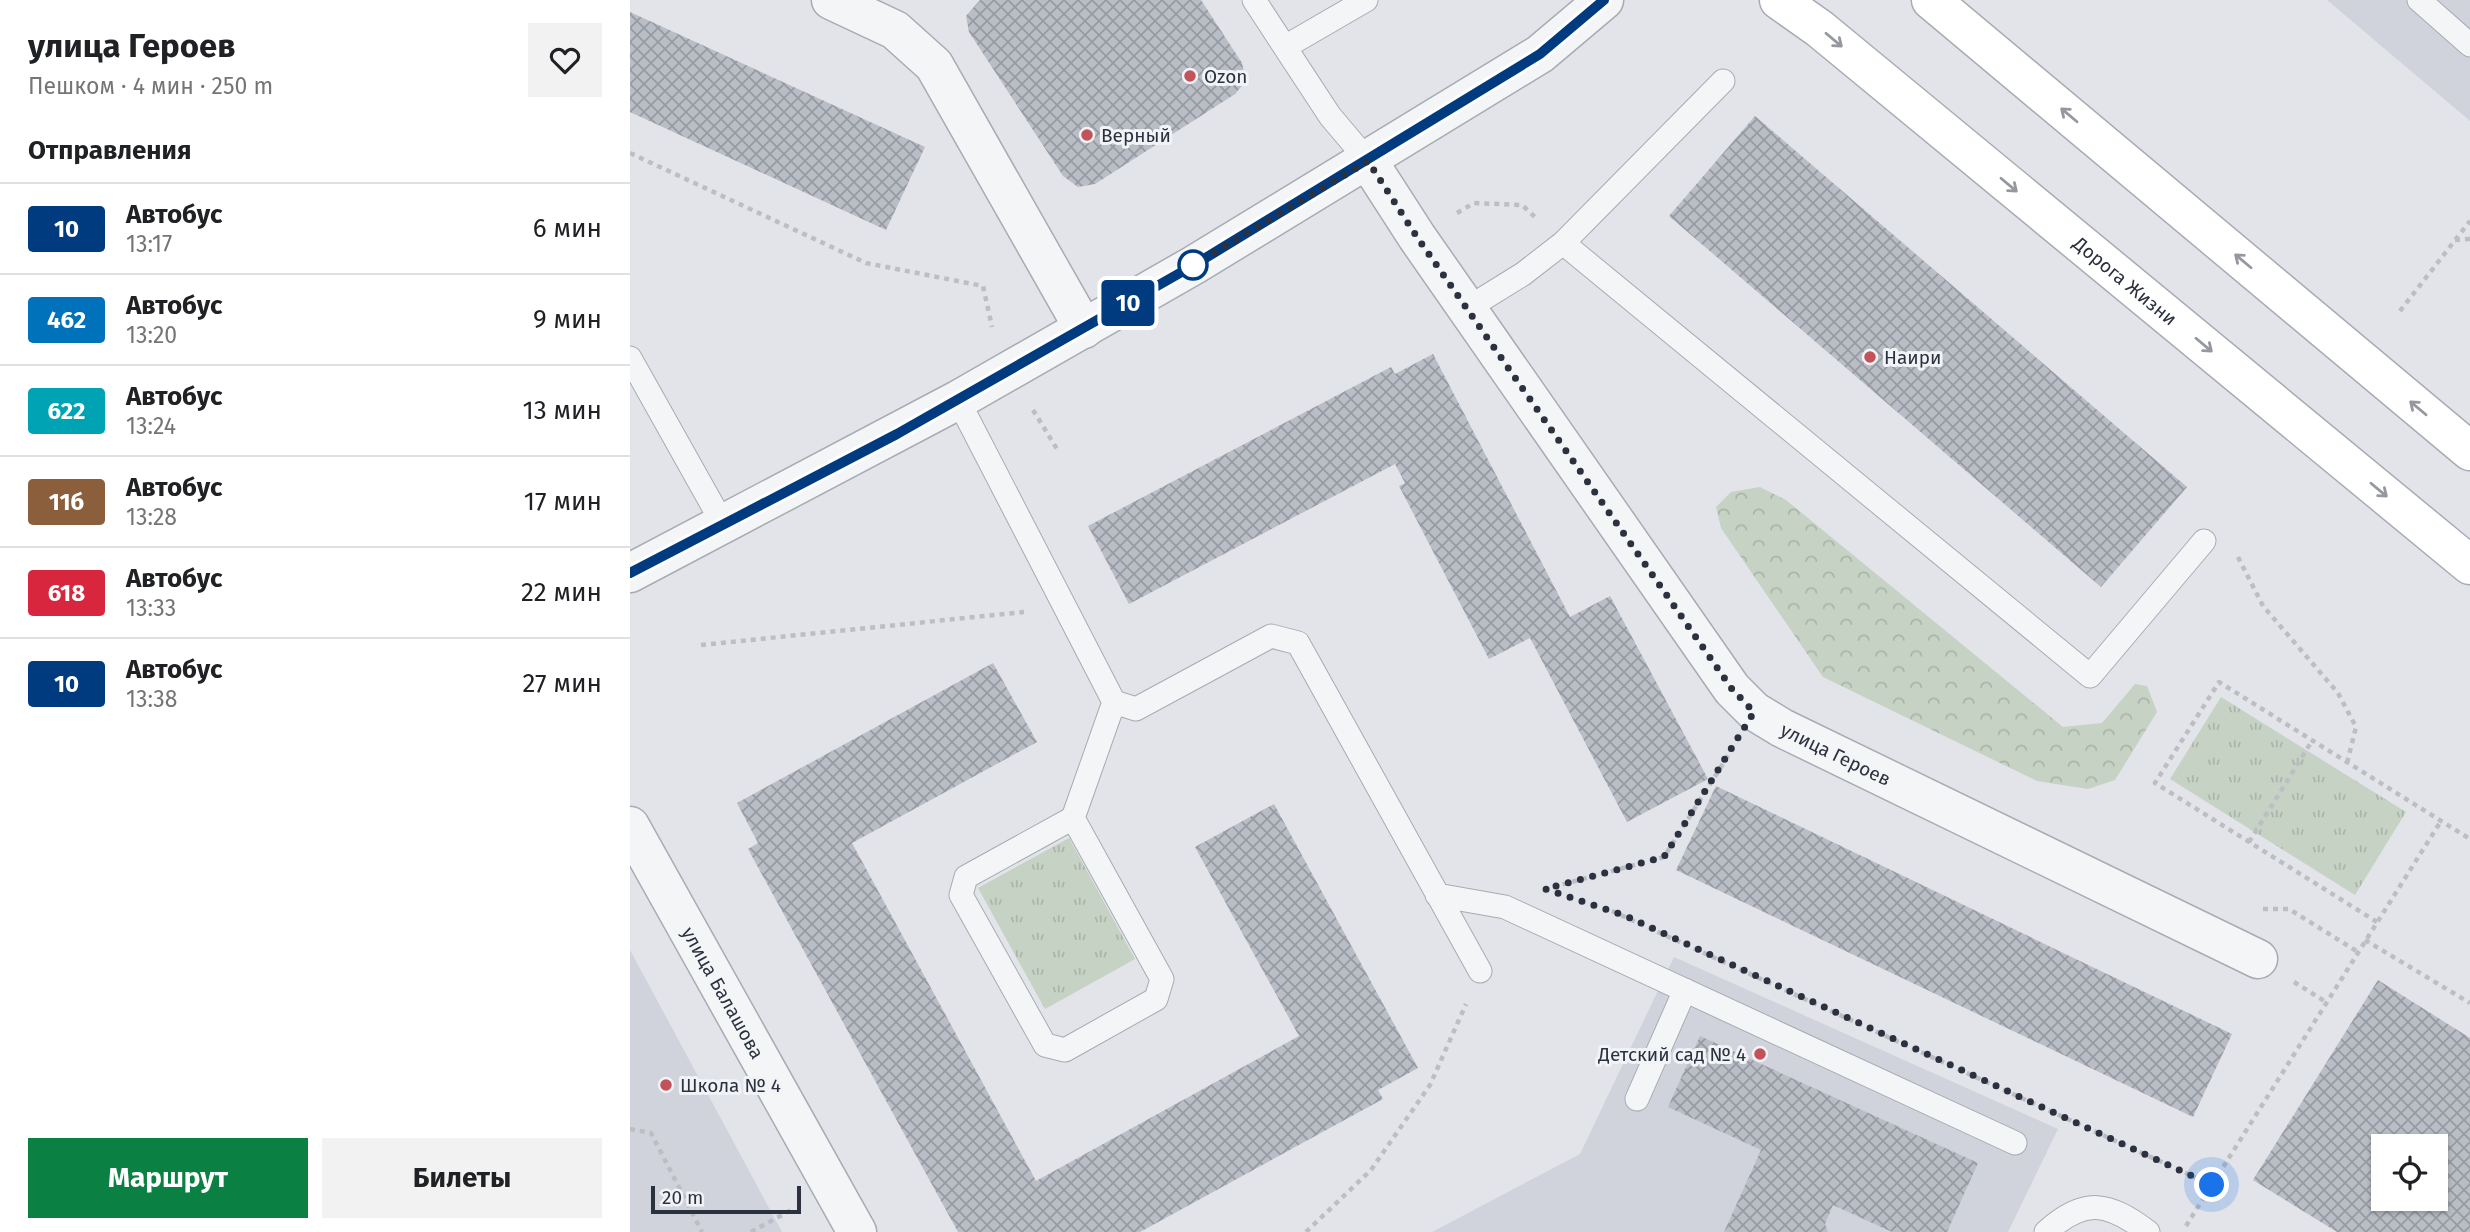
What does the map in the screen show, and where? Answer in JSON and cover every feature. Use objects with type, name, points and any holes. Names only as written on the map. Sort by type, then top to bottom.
[{"type":"main road","name":"Дорога Жизни","points":[[1779,0],[1820,29],[2470,565]]},
{"type":"main road","points":[[1931,0],[2470,451]]},
{"type":"street","points":[[831,0],[895,30],[934,65],[1084,329]]},
{"type":"street","points":[[630,573],[958,400],[1084,329],[1368,161],[1540,54],[1604,0]]},
{"type":"street","name":"улица Героев","points":[[1368,161],[1732,689],[1754,712],[2258,959]]},
{"type":"street","name":"улица Балашова","points":[[630,825],[857,1232]]},
{"type":"lane","points":[[1254,0],[1330,116],[1368,161]]},
{"type":"lane","points":[[1285,47],[1366,0]]},
{"type":"lane","points":[[2419,0],[2470,45]]},
{"type":"lane","points":[[1468,308],[1524,274],[1563,243],[1723,81]]},
{"type":"lane","points":[[1563,243],[2090,677],[2204,541]]},
{"type":"lane","points":[[630,358],[723,524]]},
{"type":"lane","points":[[958,400],[1114,702],[1136,709],[1271,636],[1298,643],[1480,971]]},
{"type":"lane","points":[[1073,818],[1162,979],[1156,999],[1065,1050],[1045,1045],[961,895],[966,877],[1073,818],[1114,702]]},
{"type":"lane","points":[[1437,895],[1505,907],[2015,1143]]},
{"type":"lane","points":[[1637,1099],[1685,990]]},
{"type":"lane","points":[[2046,1232],[2066,1214],[2093,1207],[2123,1213],[2148,1232]]},
{"type":"path","points":[[630,153],[866,263],[982,286],[994,333]]},
{"type":"path","points":[[1450,217],[1474,203],[1522,205],[1563,243]]},
{"type":"path","points":[[2400,311],[2470,221]]},
{"type":"path","points":[[2455,240],[2470,239]]},
{"type":"path","points":[[1032,407],[1057,449]]},
{"type":"path","points":[[2232,551],[2242,561],[2263,606],[2338,693],[2356,727],[2347,763]]},
{"type":"path","points":[[701,645],[1065,607]]},
{"type":"path","points":[[2376,922],[2155,783],[2219,682],[2470,839]]},
{"type":"path","points":[[1556,893],[1545,889],[1664,857],[1754,712]]},
{"type":"path","points":[[2249,842],[2312,741]]},
{"type":"path","points":[[2182,1232],[2441,821]]},
{"type":"path","points":[[1603,908],[1639,922],[2212,1185]]},
{"type":"path","points":[[2289,909],[2358,952]]},
{"type":"path","points":[[2365,940],[2470,1003]]},
{"type":"path","points":[[1306,1232],[1371,1170],[1430,1085],[1480,971]]},
{"type":"path","points":[[630,1129],[650,1133],[702,1232]]},
{"type":"path","points":[[751,1232],[802,1204]]},
{"type":"shaded area","points":[[2327,0],[2470,0],[2470,121]]},
{"type":"shaded area","name":"Школа № 4","points":[[630,950],[775,1219],[782,1232],[630,1232]]},
{"type":"shaded area","name":"Детский сад № 4","points":[[1674,957],[2058,1129],[2008,1232],[1432,1232],[1580,1154]]},
{"type":"green space","points":[[1760,487],[1786,500],[2063,727],[2102,723],[2135,684],[2147,686],[2157,712],[2115,780],[2088,789],[2037,781],[1823,677],[1721,528],[1716,507],[1731,492]]},
{"type":"green space","points":[[2221,697],[2406,812],[2355,895],[2170,779]]},
{"type":"green space","points":[[1069,838],[1135,959],[1045,1009],[978,888]]},
{"type":"building","points":[[980,0],[1201,0],[1242,63],[1246,81],[1235,94],[1095,184],[1078,187],[1063,176],[969,32],[966,16]]},
{"type":"building","points":[[630,12],[925,147],[886,230],[630,112]]},
{"type":"building","points":[[1755,116],[2187,487],[2101,587],[1669,216]]},
{"type":"building","points":[[1433,354],[1570,617],[1610,596],[1708,779],[1627,822],[1530,638],[1489,659],[1399,486],[1405,483],[1395,464],[1129,604],[1088,526],[1391,367],[1395,374]]},
{"type":"building","points":[[993,663],[1037,742],[852,843],[1036,1181],[1299,1036],[1195,847],[1274,804],[1418,1068],[1378,1090],[1383,1099],[1140,1232],[958,1232],[748,849],[758,843],[737,803]]},
{"type":"building","points":[[1716,786],[2232,1034],[2193,1117],[1676,870]]},
{"type":"building","points":[[2378,980],[2470,1038],[2470,1232],[2337,1232],[2253,1180]]},
{"type":"building","points":[[1700,1036],[1978,1163],[1947,1232],[1892,1232],[1833,1205],[1825,1224],[1828,1232],[1724,1232],[1761,1150],[1668,1107]]},
{"type":"bus line","name":"10","points":[[630,573],[897,434],[1194,265],[1540,54],[1604,0]]},
{"type":"place","name":"Ozon","points":[[1190,76]]},
{"type":"place","name":"Верный","points":[[1087,135]]},
{"type":"place","name":"Наири","points":[[1870,357]]},
{"type":"place","name":"Детский сад № 4","points":[[1760,1054]]},
{"type":"place","name":"Школа № 4","points":[[666,1085]]},
{"type":"route","points":[[1193,265],[1368,161],[1417,237],[1732,689],[1754,712],[1664,857],[1545,889],[1626,916],[2212,1185]]}]
